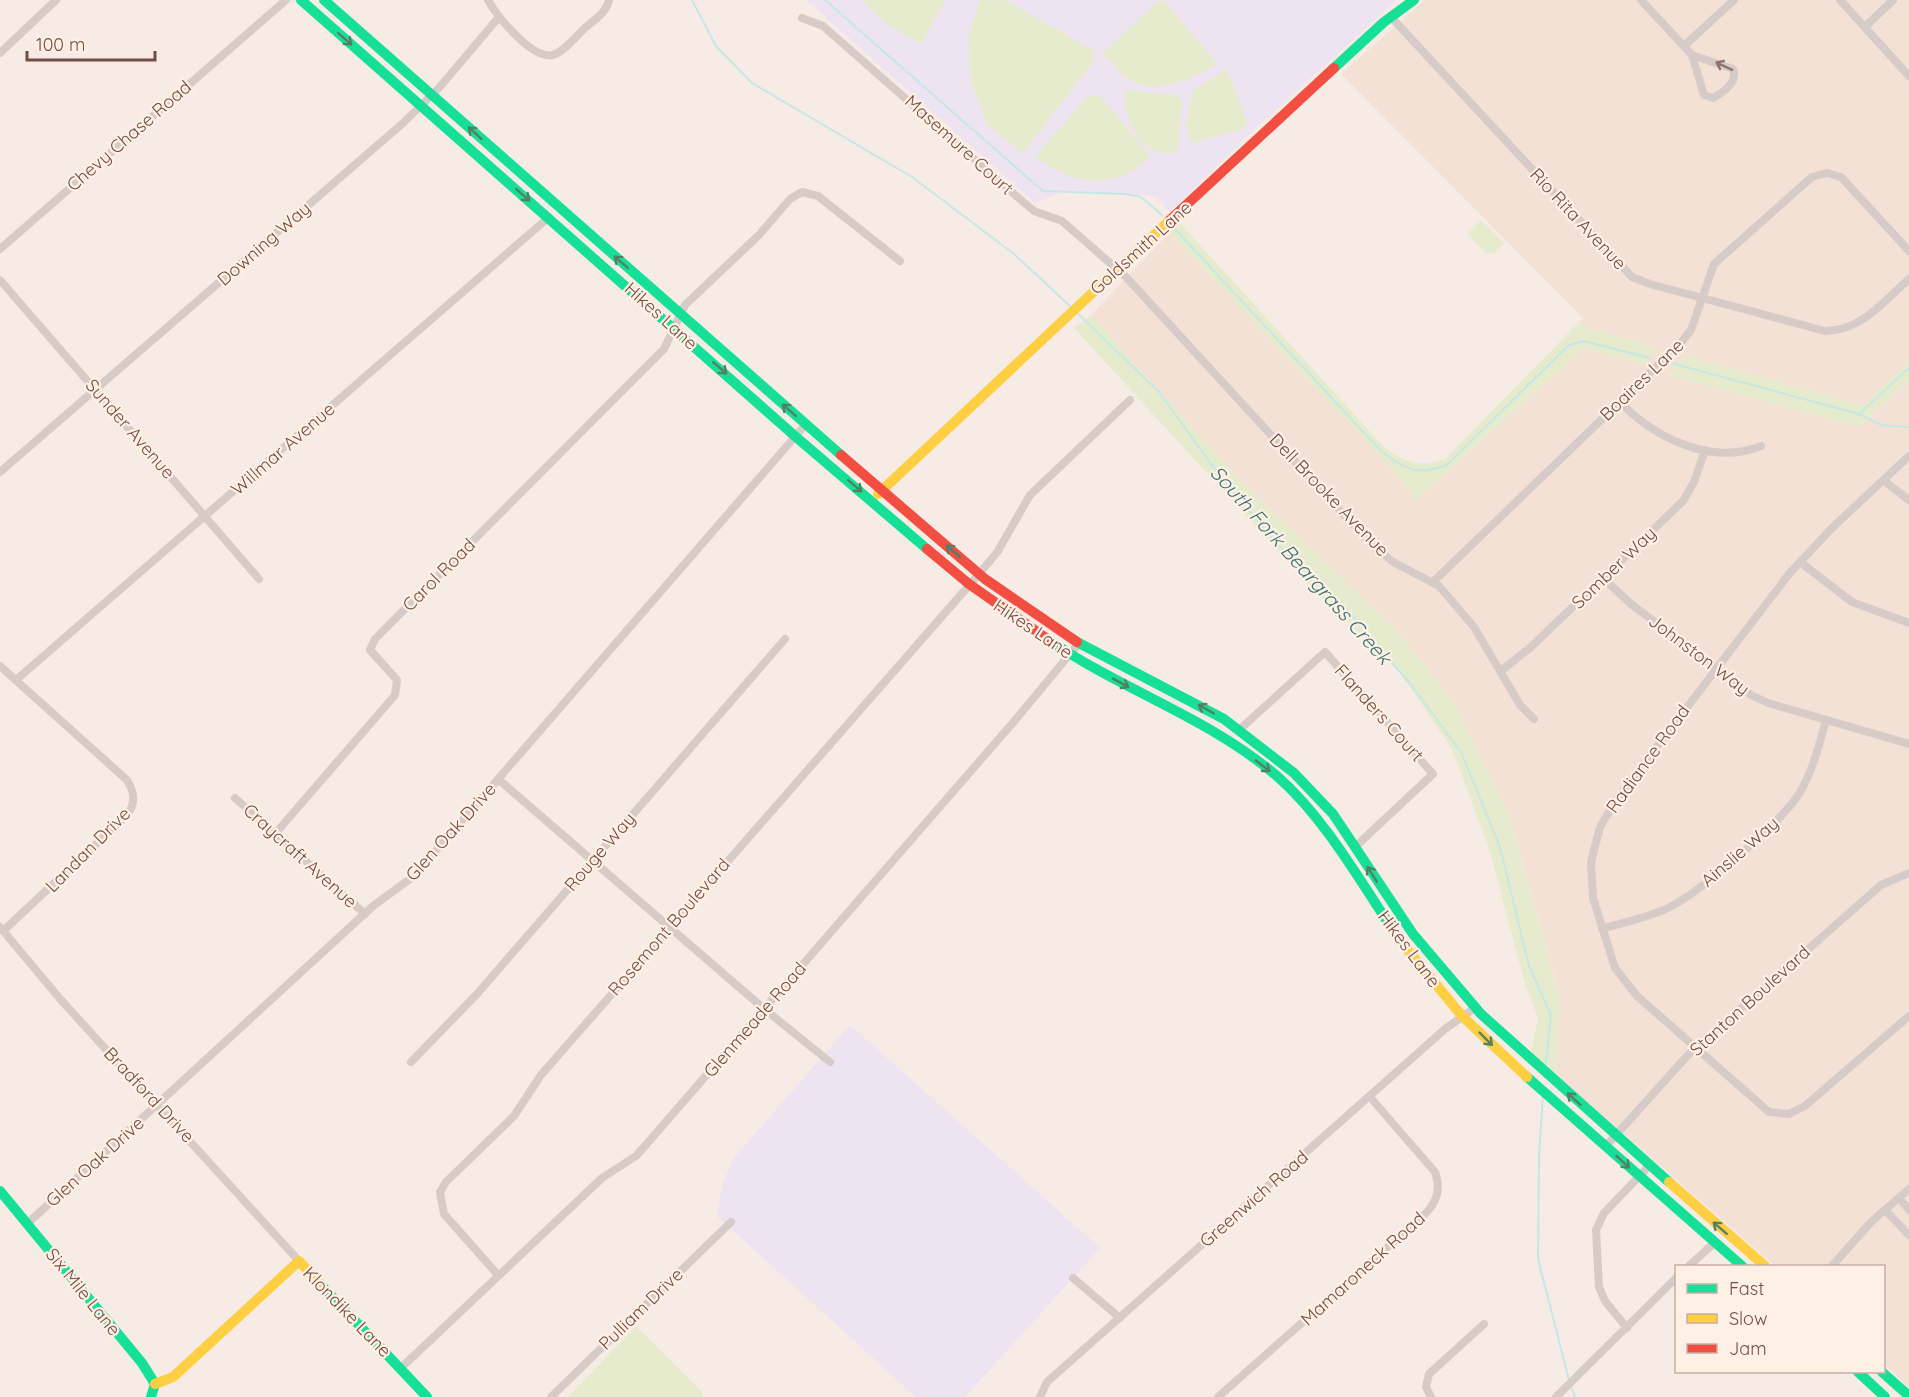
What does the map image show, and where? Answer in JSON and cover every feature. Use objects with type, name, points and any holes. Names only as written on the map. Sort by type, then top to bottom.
[{"type":"main road","name":"Hikes Lane","points":[[301,0],[796,437],[969,584],[1070,655],[1208,728],[1278,777],[1321,825],[1412,958],[1462,1016],[1531,1081],[1741,1265]]},
{"type":"main road","name":"Hikes Lane","points":[[324,0],[979,574],[1079,643],[1194,702],[1272,754],[1316,794],[1355,847],[1413,934],[1476,1007],[1551,1079],[1764,1265]]},
{"type":"main road","name":"Goldsmith Lane","points":[[872,500],[1082,301],[1414,0]]},
{"type":"main road","name":"Six Mile Lane","points":[[0,1191],[142,1363],[155,1384]]},
{"type":"main road","name":"Klondike Lane","points":[[155,1384],[173,1377],[299,1261],[402,1367],[427,1397]]},
{"type":"main road","points":[[1860,1373],[1877,1395],[1886,1375],[1909,1396]]},
{"type":"main road","points":[[151,1397],[155,1384]]},
{"type":"street","points":[[0,52],[57,0]]},
{"type":"street","name":"Chevy Chase Road","points":[[0,249],[286,0]]},
{"type":"street","points":[[488,0],[499,17],[535,51],[550,55],[560,52],[603,12],[609,0]]},
{"type":"street","points":[[1641,0],[1692,55],[1701,89],[1709,99],[1719,95],[1731,84],[1735,73],[1733,69],[1692,55]]},
{"type":"street","points":[[1684,46],[1734,0]]},
{"type":"street","points":[[1840,0],[1909,76]]},
{"type":"street","points":[[1865,27],[1893,0]]},
{"type":"street","name":"Downing Way","points":[[0,472],[421,105],[499,17]]},
{"type":"street","name":"Masemure Court","points":[[802,18],[823,26],[1034,211],[1062,221],[1118,269]]},
{"type":"street","name":"Rio Rita Avenue","points":[[1392,18],[1624,271],[1650,284],[1826,332],[1858,323],[1909,279]]},
{"type":"street","name":"Boaires Lane","points":[[1433,582],[1689,334],[1710,270],[1723,254],[1812,177],[1831,173],[1846,182],[1909,251]]},
{"type":"street","points":[[675,328],[685,304],[759,236],[790,199],[802,192],[812,194],[826,202],[900,261]]},
{"type":"street","name":"Willmar Avenue","points":[[16,680],[549,217]]},
{"type":"street","name":"Dell Brooke Avenue","points":[[1118,269],[1370,543],[1393,562],[1433,582],[1474,627],[1502,670],[1520,705],[1534,719]]},
{"type":"street","name":"Sunder Avenue","points":[[0,280],[259,579]]},
{"type":"street","name":"Carol Road","points":[[275,834],[395,695],[397,680],[370,650],[375,639],[664,349],[675,328]]},
{"type":"street","name":"Rosemont Boulevard","points":[[498,1275],[444,1214],[440,1198],[442,1187],[514,1116],[541,1075],[979,574],[998,551],[1030,495],[1130,400]]},
{"type":"street","points":[[1621,402],[1645,426],[1660,435],[1705,450],[1731,454],[1761,446]]},
{"type":"street","name":"Glen Oak Drive","points":[[28,1223],[365,914],[414,876],[806,424]]},
{"type":"street","name":"Somber Way","points":[[1502,670],[1531,647],[1683,501],[1694,482],[1705,450]]},
{"type":"street","name":"Radiance Road","points":[[1909,456],[1800,562],[1715,669],[1616,800],[1600,826],[1593,849],[1591,882],[1602,929],[1615,968],[1626,986],[1763,1109],[1774,1113],[1790,1114],[1805,1106],[1909,1016]]},
{"type":"street","points":[[1884,481],[1909,500]]},
{"type":"street","points":[[1800,562],[1852,602],[1909,623]]},
{"type":"street","name":"Johnston Way","points":[[1603,579],[1631,604],[1715,669],[1759,699],[1909,744]]},
{"type":"street","name":"Rouge Way","points":[[411,1062],[477,994],[785,639]]},
{"type":"street","name":"Glenmeade Road","points":[[402,1367],[602,1178],[636,1156],[1079,643]]},
{"type":"street","name":"Flanders Court","points":[[1239,730],[1325,652],[1433,774],[1355,847]]},
{"type":"street","name":"Landan Drive","points":[[0,666],[127,780],[134,796],[134,804],[126,816],[1,929]]},
{"type":"street","name":"Ainslie Way","points":[[1602,929],[1658,913],[1680,902],[1769,828],[1785,813],[1807,780],[1826,720]]},
{"type":"street","points":[[498,779],[763,1008],[830,1062]]},
{"type":"street","name":"Craycraft Avenue","points":[[235,798],[365,914]]},
{"type":"street","name":"Stanton Boulevard","points":[[1606,1146],[1696,1048],[1881,885],[1909,873]]},
{"type":"street","name":"Bradford Drive","points":[[1,929],[61,1000],[299,1261]]},
{"type":"street","name":"Greenwich Road","points":[[1040,1397],[1047,1382],[1462,1016],[1476,1007]]},
{"type":"street","name":"Mamaroneck Road","points":[[1218,1397],[1426,1213],[1436,1201],[1439,1188],[1435,1172],[1370,1097]]},
{"type":"street","points":[[1627,1328],[1602,1294],[1595,1239],[1602,1216],[1649,1166]]},
{"type":"street","points":[[1833,1265],[1871,1222],[1909,1189]]},
{"type":"street","points":[[1899,1198],[1909,1210]]},
{"type":"street","points":[[1885,1210],[1909,1235]]},
{"type":"street","name":"Pulliam Drive","points":[[551,1397],[730,1222]]},
{"type":"street","points":[[1690,1265],[1714,1242]]},
{"type":"street","points":[[1073,1278],[1120,1318]]},
{"type":"street","points":[[1556,1397],[1675,1280]]},
{"type":"street","points":[[1431,1397],[1426,1387],[1429,1374],[1484,1324]]},
{"type":"shaded area","points":[[806,0],[1397,0],[1243,140],[1170,212],[1155,196],[1062,192],[1035,203]]},
{"type":"shaded area","points":[[1425,0],[1909,0],[1909,360],[1863,405],[1684,355],[1859,427],[1909,380],[1909,1388],[1885,1365],[1885,1265],[1774,1265],[1556,1075],[1560,997],[1509,816],[1454,703],[1401,635],[1236,476],[1091,315],[1169,233],[1392,469],[1416,500],[1584,348],[1643,364],[1657,349],[1577,324],[1583,318],[1341,74]]},
{"type":"shaded area","points":[[850,1025],[1100,1248],[965,1397],[916,1397],[717,1216],[722,1186],[733,1159]]},
{"type":"green space","points":[[862,0],[945,0],[921,44],[886,24]]},
{"type":"green space","points":[[980,0],[1005,0],[1093,50],[1094,61],[1022,154],[986,123],[970,79],[969,32]]},
{"type":"green space","points":[[1158,1],[1165,2],[1217,64],[1172,84],[1148,86],[1125,77],[1102,54]]},
{"type":"green space","points":[[1227,69],[1247,121],[1244,129],[1191,143],[1186,125],[1193,90]]},
{"type":"green space","points":[[1125,90],[1177,95],[1182,100],[1178,151],[1166,153],[1155,151],[1137,136],[1126,112]]},
{"type":"green space","points":[[1088,96],[1100,96],[1151,156],[1137,168],[1108,180],[1094,181],[1064,174],[1035,156]]},
{"type":"green space","points":[[1481,220],[1504,243],[1494,253],[1486,253],[1467,234]]},
{"type":"green space","points":[[1180,223],[1384,447],[1399,457],[1413,462],[1427,463],[1445,459],[1577,324],[1658,349],[1643,365],[1584,348],[1416,500],[1392,469],[1169,233]]},
{"type":"green space","points":[[1091,315],[1236,476],[1401,635],[1454,703],[1509,816],[1560,998],[1556,1075],[1531,1052],[1538,1018],[1525,984],[1490,852],[1452,749],[1398,670],[1314,590],[1074,328]]},
{"type":"green space","points":[[1684,355],[1863,405],[1909,360],[1909,380],[1859,427],[1668,375]]},
{"type":"green space","points":[[636,1326],[702,1392],[703,1397],[568,1397]]},
{"type":"waterway","name":"South Fork Beargrass Creek","points":[[692,0],[716,46],[752,83],[912,177],[1014,254],[1071,307]]},
{"type":"waterway","points":[[825,0],[1043,191],[1125,194],[1141,197],[1162,215]]},
{"type":"waterway","points":[[1173,227],[1381,451],[1397,463],[1412,469],[1428,470],[1447,465],[1569,345],[1583,341],[1650,358]]},
{"type":"waterway","name":"South Fork Beargrass Creek","points":[[1075,311],[1159,392],[1221,478],[1279,546],[1346,608],[1411,685],[1461,752],[1500,847],[1529,966],[1551,1015],[1545,1069]]},
{"type":"waterway","points":[[1671,363],[1859,414],[1909,368]]},
{"type":"waterway","points":[[1859,414],[1881,425],[1909,427]]},
{"type":"waterway","name":"South Fork Beargrass Creek","points":[[1543,1096],[1539,1155],[1538,1259],[1569,1380]]},
{"type":"waterway","name":"South Fork Beargrass Creek","points":[[1571,1385],[1575,1397]]},
{"type":"traffic: fast","points":[[301,0],[796,437],[927,549]]},
{"type":"traffic: fast","points":[[324,0],[841,455]]},
{"type":"traffic: fast","points":[[1334,68],[1384,22],[1414,0]]},
{"type":"traffic: fast","points":[[1046,638],[1104,673],[1223,737],[1278,777],[1296,794],[1329,834],[1401,942]]},
{"type":"traffic: fast","points":[[1077,642],[1224,719],[1294,773],[1333,814],[1413,934],[1481,1014],[1669,1182]]},
{"type":"traffic: fast","points":[[1527,1077],[1741,1265]]},
{"type":"traffic: fast","points":[[0,1191],[142,1363],[155,1384],[151,1397]]},
{"type":"traffic: fast","points":[[322,1286],[427,1397]]},
{"type":"traffic: fast","points":[[1859,1373],[1885,1397]]},
{"type":"traffic: fast","points":[[1883,1373],[1909,1396]]},
{"type":"traffic: slow","points":[[878,494],[1170,220]]},
{"type":"traffic: slow","points":[[1401,942],[1462,1016],[1527,1077]]},
{"type":"traffic: slow","points":[[1669,1182],[1764,1265]]},
{"type":"traffic: slow","points":[[155,1384],[173,1377],[299,1261],[322,1286]]},
{"type":"traffic: jam","points":[[1170,220],[1334,68]]},
{"type":"traffic: jam","points":[[841,455],[985,579],[1077,642]]},
{"type":"traffic: jam","points":[[927,549],[969,584],[1046,638]]}]
